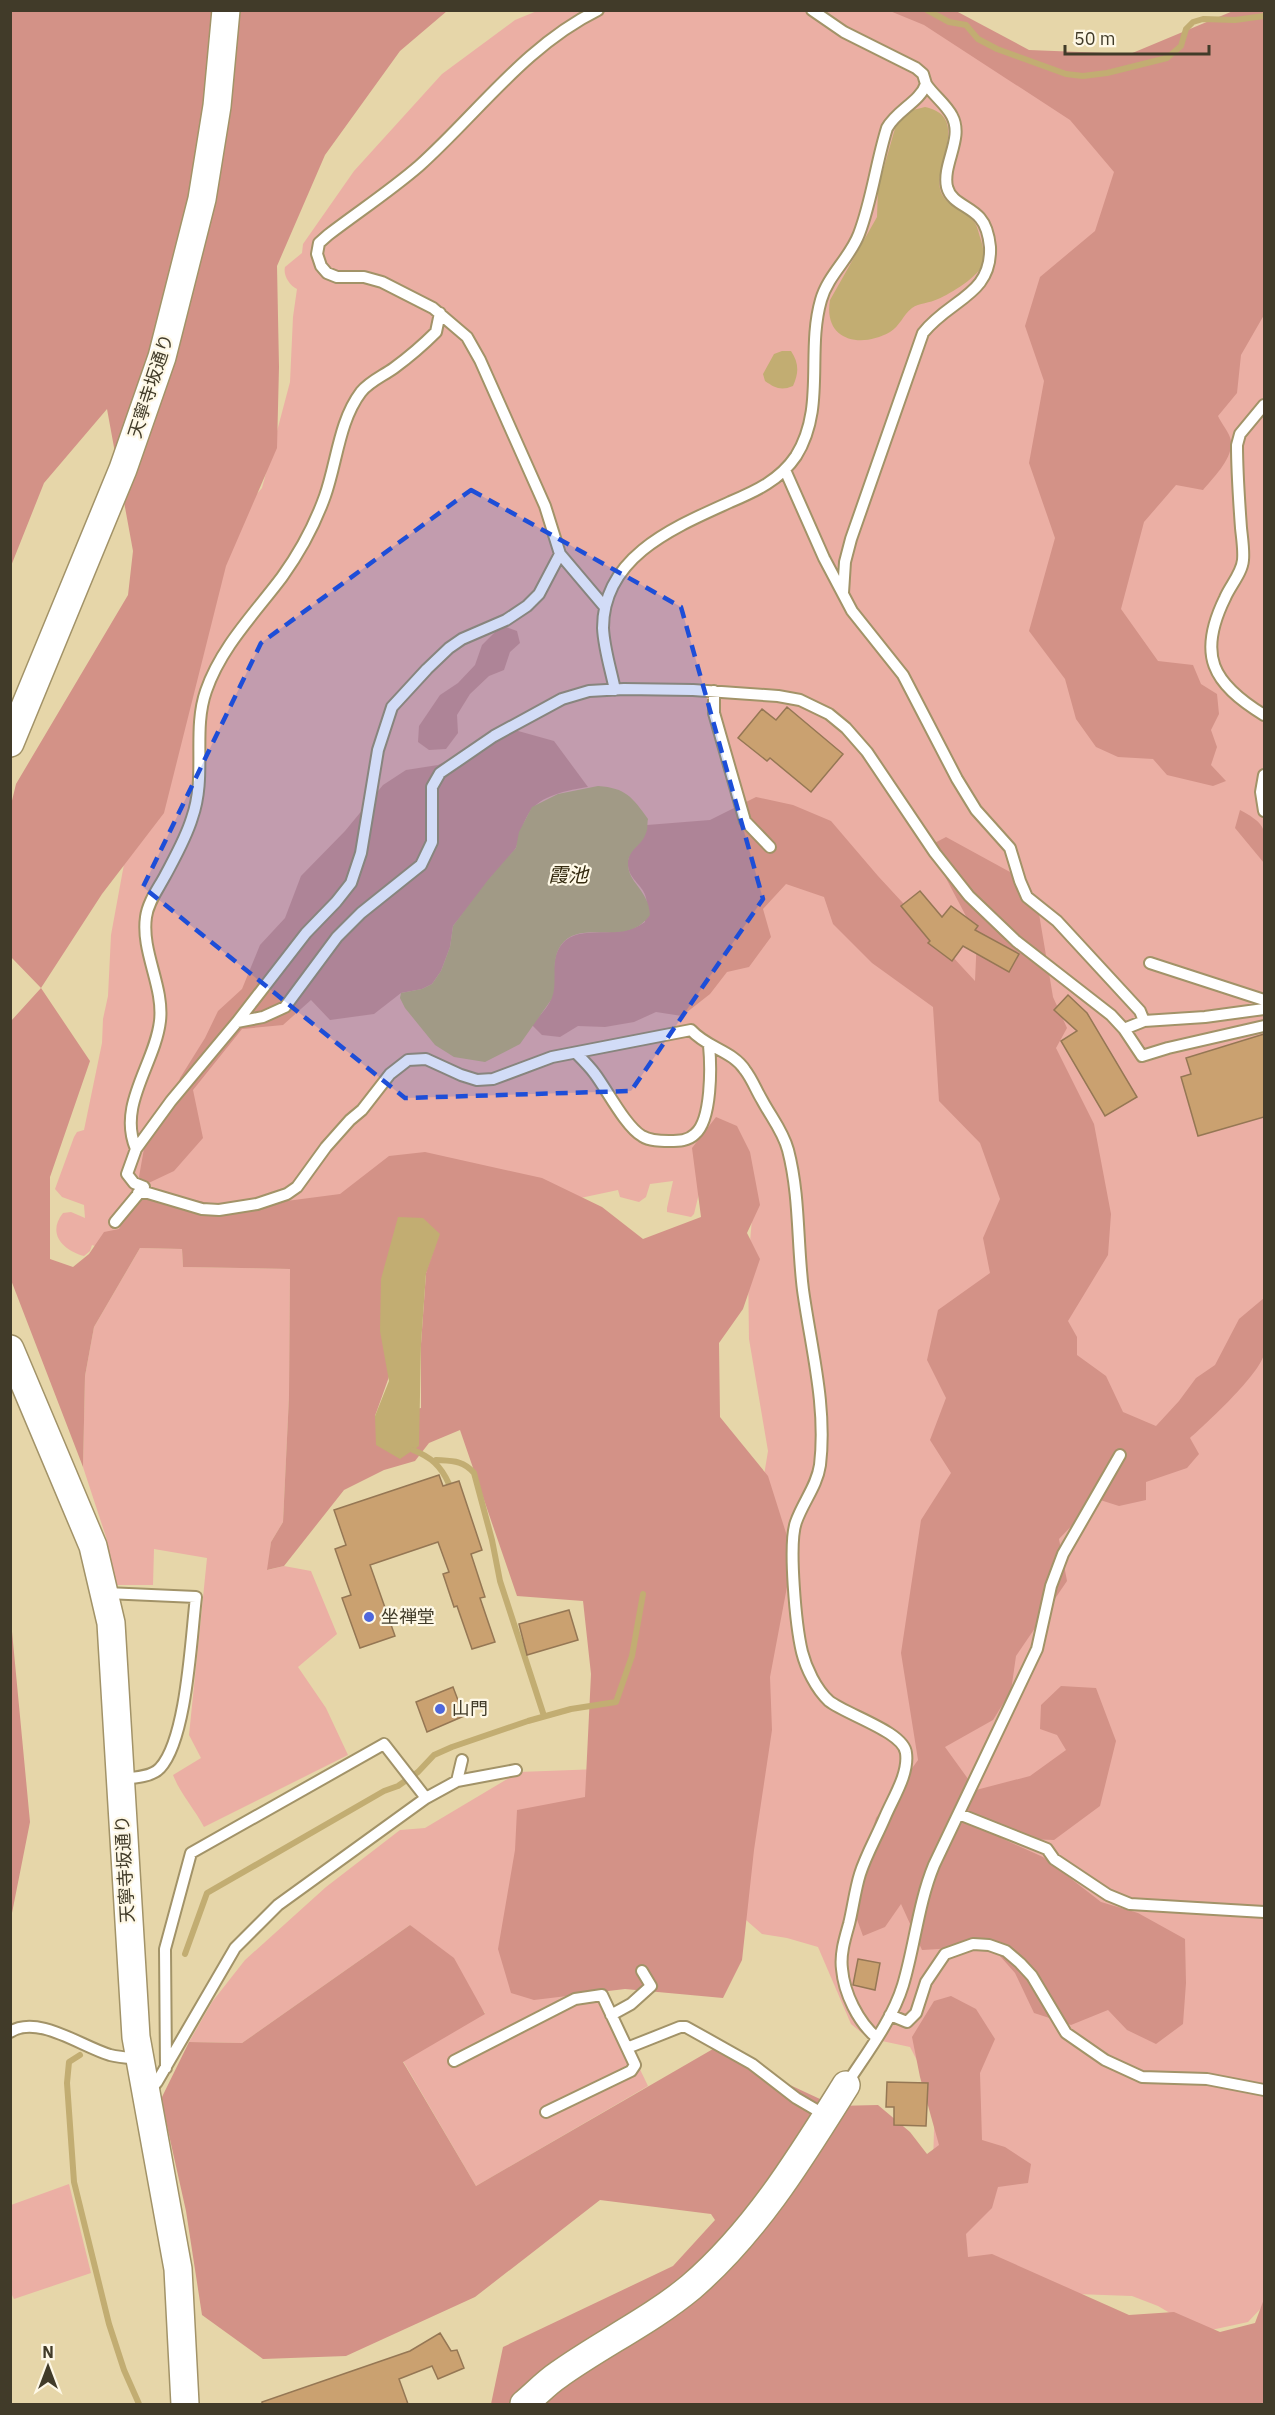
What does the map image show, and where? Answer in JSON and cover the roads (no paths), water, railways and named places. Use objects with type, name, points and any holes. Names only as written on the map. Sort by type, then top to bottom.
[{"type":"street","name":"天寧寺坂通り","points":[[10,743],[123,469],[162,357],[202,199],[217,106],[226,10]]},
{"type":"street","name":"天寧寺坂通り","points":[[10,1348],[93,1546],[111,1623],[131,1966],[139,2060],[178,2269],[185,2404]]},
{"type":"street","points":[[524,2404],[557,2376],[665,2307],[692,2286],[728,2251],[748,2231],[763,2211],[846,2085]]},
{"type":"lane","points":[[598,10],[568,27],[542,46],[419,165],[319,243],[317,254],[321,266],[327,273],[337,278],[364,278],[382,282],[415,297],[440,313],[467,337],[480,360],[545,506],[560,554],[604,606]]},
{"type":"lane","points":[[812,10],[844,32],[916,68],[923,74],[926,84],[951,113],[954,121],[955,133],[946,184],[948,190],[955,200],[975,213],[985,225],[990,237],[990,268],[980,284],[933,321],[921,338],[850,539],[845,562],[843,596]]},
{"type":"lane","points":[[615,690],[604,639],[604,606],[619,573],[648,545],[685,522],[767,484],[785,470],[803,444],[811,419],[817,318],[825,288],[860,233],[887,128],[896,115],[922,94],[926,84]]},
{"type":"lane","points":[[136,1149],[131,1132],[132,1106],[154,1046],[160,1019],[157,981],[145,930],[147,913],[193,817],[200,781],[201,720],[206,693],[228,650],[283,576],[315,521],[356,400],[367,386],[393,369],[436,332],[440,313]]},
{"type":"lane","points":[[1264,405],[1240,434],[1237,445],[1243,560],[1218,611],[1209,642],[1216,670],[1225,683],[1238,696],[1264,715]]},
{"type":"lane","points":[[785,470],[843,596],[864,628],[903,675],[957,779],[976,810],[1010,848],[1027,897],[1057,921],[1140,1011],[1144,1021]]},
{"type":"lane","points":[[115,1222],[144,1187],[134,1183],[127,1174],[136,1149],[171,1101],[237,1022],[306,933],[351,883],[362,853],[378,750],[392,707],[449,648],[462,639],[506,620],[527,606],[539,594],[560,554]]},
{"type":"lane","points":[[237,1022],[263,1017],[285,1007],[338,937],[361,913],[421,865],[432,842],[432,787],[440,773],[494,736],[562,699],[589,692],[615,690],[714,691],[800,700],[816,706],[846,728],[867,752],[935,853],[969,896],[1016,941],[1111,1015],[1124,1029],[1142,1056],[1264,1026]]},
{"type":"lane","points":[[714,691],[714,713],[745,821],[770,847]]},
{"type":"lane","points":[[1264,776],[1261,792],[1264,811]]},
{"type":"lane","points":[[1150,963],[1264,1000]]},
{"type":"lane","points":[[1124,1029],[1144,1021],[1205,1017],[1264,1009]]},
{"type":"lane","points":[[138,1193],[148,1193],[202,1209],[219,1210],[275,1199],[297,1187],[326,1147],[362,1110],[390,1074],[408,1060],[426,1059],[460,1075],[477,1080],[493,1080],[536,1062],[692,1030],[709,1046],[737,1060],[752,1080],[783,1134],[798,1198],[801,1270],[818,1380],[820,1466],[816,1483],[796,1520],[793,1533],[796,1609],[802,1655],[812,1677],[830,1702],[858,1719],[890,1733],[903,1742],[906,1750],[902,1777],[860,1874],[842,1959],[844,1978],[857,2015],[877,2038]]},
{"type":"lane","points":[[577,1053],[641,1136],[654,1140],[686,1140],[698,1133],[703,1117],[712,1078],[709,1046]]},
{"type":"lane","points":[[846,2085],[877,2038],[903,1987],[926,1885],[1037,1649],[1051,1586],[1063,1554],[1120,1455]]},
{"type":"lane","points":[[105,1593],[196,1597],[175,1743],[159,1770],[131,1779],[121,1779]]},
{"type":"lane","points":[[166,2068],[165,1949],[191,1853],[384,1744],[426,1798]]},
{"type":"lane","points":[[457,1781],[462,1760]]},
{"type":"lane","points":[[145,2095],[158,2082],[235,1948],[278,1905],[426,1798],[457,1781],[516,1770]]},
{"type":"lane","points":[[959,1814],[1047,1849],[1054,1859],[1117,1900],[1130,1904],[1264,1912]]},
{"type":"lane","points":[[890,2014],[907,2022],[916,2013],[926,1982],[945,1954],[972,1944],[990,1945],[1006,1951],[1020,1963],[1032,1976],[1066,2032],[1106,2060],[1142,2077],[1207,2079],[1264,2090]]},
{"type":"lane","points":[[612,2015],[631,2004],[651,1986],[642,1971]]},
{"type":"lane","points":[[454,2061],[575,1999],[602,1995],[635,2065],[631,2071],[546,2112]]},
{"type":"lane","points":[[10,2032],[24,2025],[49,2030],[110,2055],[139,2060]]},
{"type":"lane","points":[[627,2048],[680,2027],[693,2029],[752,2064],[796,2098],[826,2116]]},
{"type":"water","points":[[925,107],[937,111],[948,125],[947,144],[940,175],[941,193],[950,204],[975,223],[983,249],[983,263],[971,279],[957,289],[938,299],[912,308],[890,332],[867,340],[846,337],[832,324],[829,314],[830,300],[877,217],[878,188],[896,125],[913,110]]},
{"type":"water","points":[[791,351],[796,360],[796,377],[793,386],[789,388],[775,387],[765,381],[763,374],[774,354]]},
{"type":"water","name":"霞池","points":[[598,786],[615,789],[628,795],[648,819],[644,837],[630,855],[628,864],[631,876],[646,899],[650,915],[640,925],[629,930],[580,933],[570,937],[557,952],[551,1000],[520,1044],[485,1062],[454,1057],[435,1045],[405,1008],[400,998],[401,993],[422,989],[432,984],[441,971],[450,947],[453,926],[516,848],[519,832],[532,807],[558,794]]},
{"type":"water","points":[[398,1217],[423,1218],[440,1234],[426,1273],[421,1344],[419,1446],[400,1459],[376,1445],[375,1416],[389,1381],[380,1331],[381,1279]]},
{"type":"waterway","points":[[927,10],[949,22],[966,25],[978,39],[997,49],[1066,74],[1083,76],[1107,73],[1167,58],[1181,46],[1186,29],[1193,22],[1203,19],[1235,20],[1264,16]]},
{"type":"waterway","points":[[413,1450],[435,1463],[449,1484]]},
{"type":"waterway","points":[[436,1460],[461,1463],[474,1473],[492,1540],[500,1581],[544,1716]]},
{"type":"waterway","points":[[185,1954],[207,1893],[384,1791],[398,1786],[418,1772],[434,1755],[528,1721],[571,1709],[616,1702],[632,1656],[643,1594]]},
{"type":"waterway","points":[[80,2055],[69,2062],[67,2083],[74,2182],[109,2324],[124,2370],[139,2404]]},
{"type":"place","name":"坐禅堂","points":[[369,1617]]},
{"type":"place","name":"山門","points":[[440,1709]]}]
